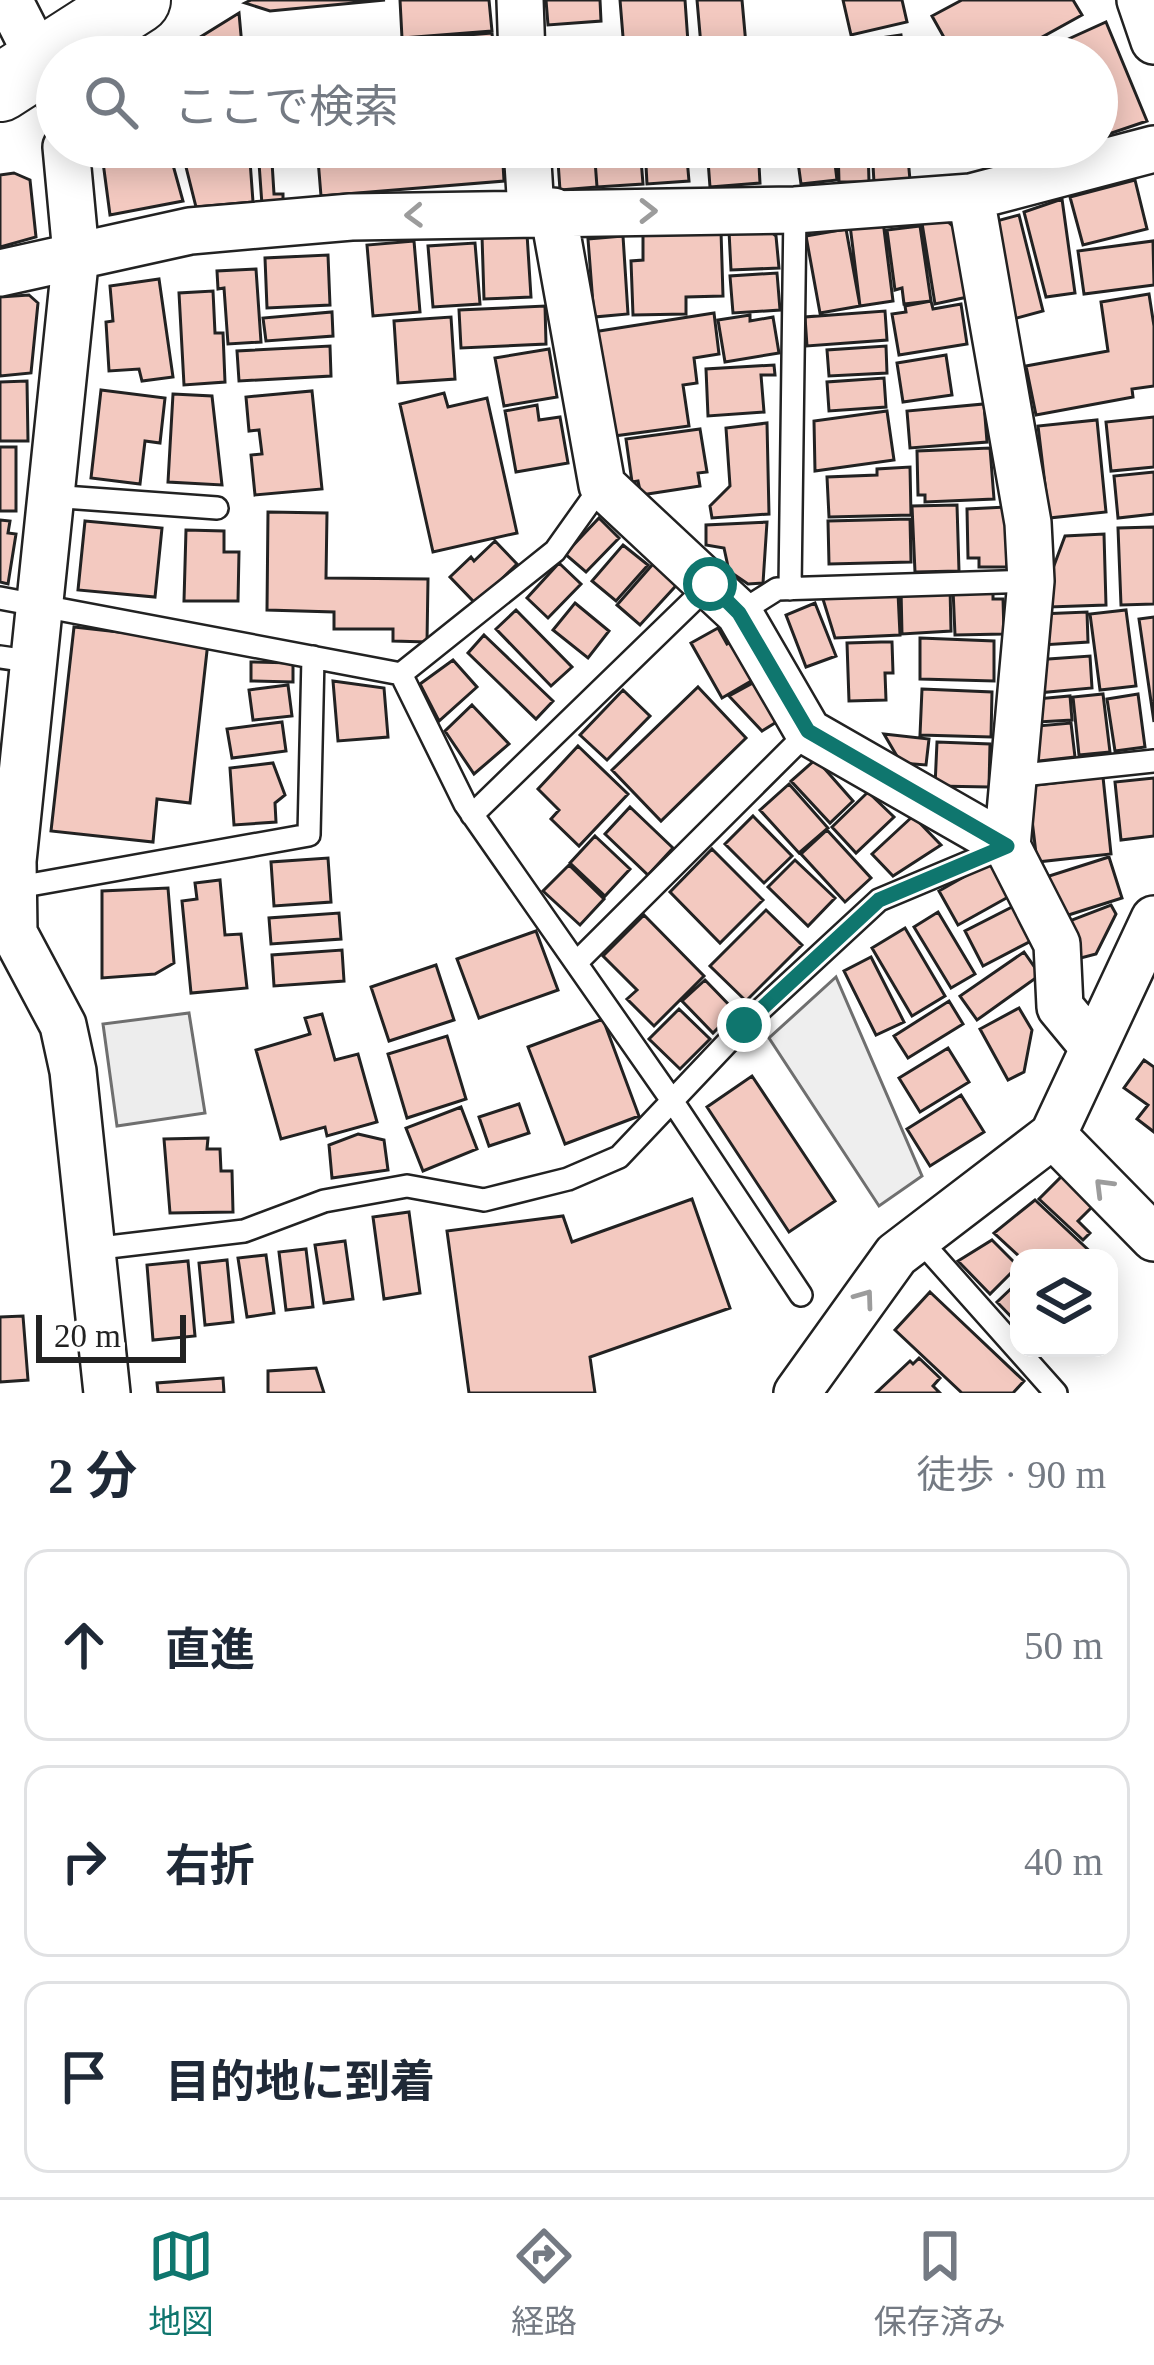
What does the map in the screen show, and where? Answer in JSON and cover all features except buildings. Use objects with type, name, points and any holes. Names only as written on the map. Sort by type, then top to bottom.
[{"type":"highway","points":[[91,36],[137,0]]},
{"type":"street","points":[[9,0],[33,81]]},
{"type":"street","points":[[520,0],[521,36]]},
{"type":"street","points":[[1140,0],[1154,41]]},
{"type":"street","points":[[1118,163],[1153,155]]},
{"type":"street","points":[[68,168],[76,254],[50,496],[20,601],[9,918],[63,1025],[73,1071],[107,1393]]},
{"type":"street","points":[[532,168],[573,305],[602,485],[725,599],[808,731],[1007,846]]},
{"type":"street","points":[[0,274],[190,231],[351,217],[795,210],[971,197],[1097,168]]},
{"type":"street","points":[[971,197],[1028,523],[1031,580],[1007,846],[1057,944],[1060,1007],[1093,1047]]},
{"type":"street","points":[[796,1393],[896,1255],[1053,1136],[1154,919]]},
{"type":"street","points":[[1053,1136],[1154,1238]]},
{"type":"lane","points":[[790,589],[795,210]]},
{"type":"lane","points":[[401,674],[555,551],[602,485]]},
{"type":"lane","points":[[50,496],[217,508]]},
{"type":"lane","points":[[472,814],[725,599],[777,589],[1031,580]]},
{"type":"lane","points":[[20,601],[401,674]]},
{"type":"lane","points":[[9,918],[309,836],[313,656]]},
{"type":"lane","points":[[401,674],[472,814],[674,1102],[801,1295]]},
{"type":"lane","points":[[577,963],[808,731]]},
{"type":"lane","points":[[1012,776],[1154,761]]},
{"type":"lane","points":[[92,1249],[244,1231],[324,1201],[407,1186],[484,1200],[568,1179],[619,1157],[744,1025],[879,900],[1007,846]]},
{"type":"lane","points":[[918,1238],[1051,1391]]},
{"type":"shaded area","points":[[836,977],[922,1176],[879,1206],[769,1038]]},
{"type":"shaded area","points":[[189,1013],[205,1113],[117,1126],[103,1024]]},
{"type":"route","points":[[710,584],[739,613],[808,731],[1007,846],[879,900],[744,1025]]}]
